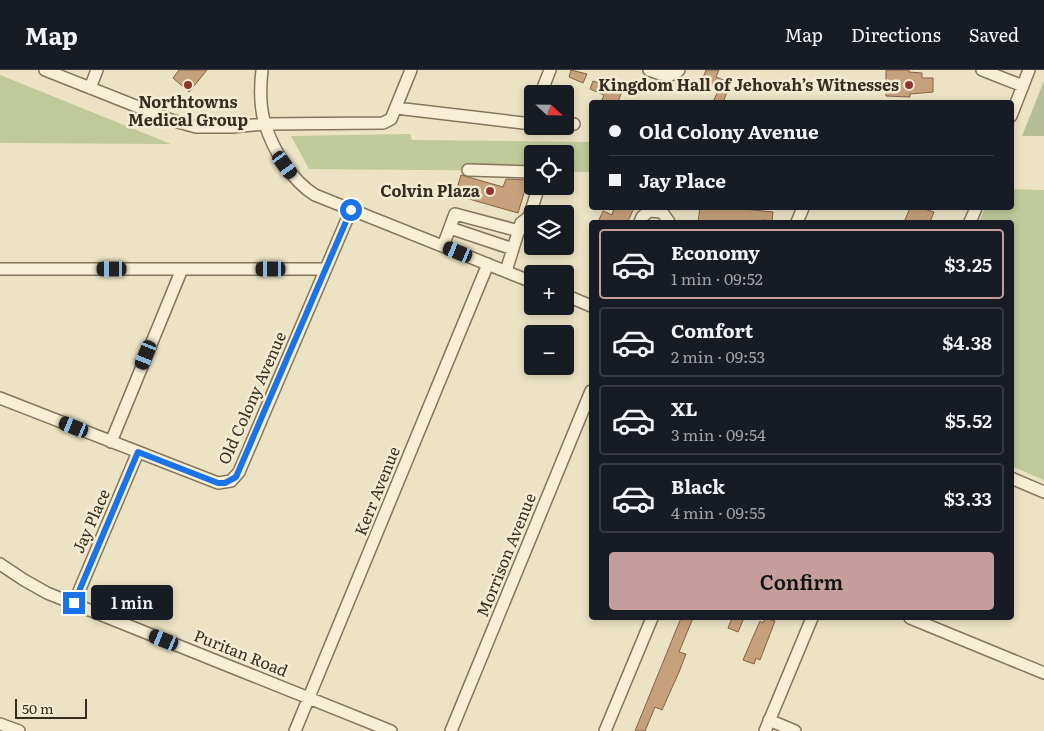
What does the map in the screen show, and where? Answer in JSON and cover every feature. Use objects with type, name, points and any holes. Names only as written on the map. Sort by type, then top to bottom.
[{"type":"street","points":[[45,70],[171,120],[190,126],[220,128],[265,124],[378,125],[391,119],[411,70]]},
{"type":"street","points":[[90,88],[97,70]]},
{"type":"street","points":[[262,70],[261,84],[265,124],[285,165],[297,182],[315,195],[524,279]]},
{"type":"street","points":[[544,85],[550,70]]},
{"type":"street","points":[[649,70],[667,76],[680,70]]},
{"type":"street","points":[[982,70],[1023,86]]},
{"type":"street","points":[[1014,108],[1029,70]]},
{"type":"street","points":[[396,108],[524,123]]},
{"type":"street","points":[[468,170],[524,172]]},
{"type":"street","points":[[506,271],[521,223],[529,217],[536,195]]},
{"type":"street","name":"Old Colony Avenue","points":[[0,398],[218,483],[225,483],[236,477],[351,210]]},
{"type":"street","points":[[641,220],[649,211],[662,212],[668,220]]},
{"type":"street","points":[[443,246],[455,214],[519,231]]},
{"type":"street","points":[[450,228],[513,249]]},
{"type":"street","name":"Kerr Avenue","points":[[295,731],[488,264]]},
{"type":"street","points":[[0,269],[325,269]]},
{"type":"street","points":[[111,442],[182,269]]},
{"type":"street","points":[[574,299],[589,305]]},
{"type":"street","name":"Morrison Avenue","points":[[451,731],[589,396]]},
{"type":"street","name":"Jay Place","points":[[74,603],[138,452]]},
{"type":"street","points":[[1014,479],[1044,492]]},
{"type":"street","name":"Puritan Road","points":[[0,564],[47,593],[391,731]]},
{"type":"street","points":[[605,731],[651,620]]},
{"type":"street","points":[[795,731],[767,726],[811,620]]},
{"type":"street","points":[[915,620],[1044,673]]},
{"type":"street","points":[[0,724],[19,731]]},
{"type":"green space","points":[[0,75],[171,144],[0,143]]},
{"type":"green space","points":[[1044,81],[1044,136],[1022,136]]},
{"type":"green space","points":[[410,134],[412,140],[589,142],[589,172],[574,172],[574,145],[524,145],[524,171],[309,169],[291,136]]},
{"type":"green space","points":[[1014,189],[1044,190],[1044,480],[1014,467],[1014,220],[980,220],[984,210],[1014,210]]},
{"type":"building","name":"Northtowns Medical Group","points":[[179,70],[207,70],[189,92],[173,78]]},
{"type":"building","points":[[571,70],[587,74],[583,83],[569,77]]},
{"type":"building","points":[[706,70],[719,70],[716,77],[731,83],[724,100],[714,100],[720,87],[702,80]]},
{"type":"building","name":"Kingdom Hall of Jehovah’s Witnesses","points":[[886,70],[909,70],[909,72],[922,73],[922,78],[933,78],[933,92],[910,94],[910,97],[886,96]]},
{"type":"building","points":[[593,81],[622,91],[619,100],[602,100],[604,95],[590,89]]},
{"type":"building","name":"Colvin Plaza","points":[[461,175],[503,187],[506,179],[524,180],[524,193],[518,213],[455,195]]},
{"type":"building","points":[[613,210],[633,210],[628,220],[599,220],[603,211],[612,215]]},
{"type":"building","points":[[700,210],[773,212],[772,220],[698,220]]},
{"type":"building","points":[[909,210],[934,212],[931,220],[905,220]]},
{"type":"building","points":[[680,620],[692,620],[679,652],[686,654],[662,710],[655,707],[645,731],[635,731]]},
{"type":"building","points":[[731,620],[743,620],[738,632],[728,628]]},
{"type":"building","points":[[764,620],[775,621],[760,660],[756,658],[754,664],[743,660],[760,621],[763,623]]},
{"type":"place","name":"Northtowns Medical Group","points":[[188,85]]},
{"type":"place","name":"Kingdom Hall of Jehovah’s Witnesses","points":[[909,85]]},
{"type":"place","name":"Colvin Plaza","points":[[490,191]]},
{"type":"route","points":[[74,603],[138,452],[218,483],[231,481],[240,472],[351,210]]}]
